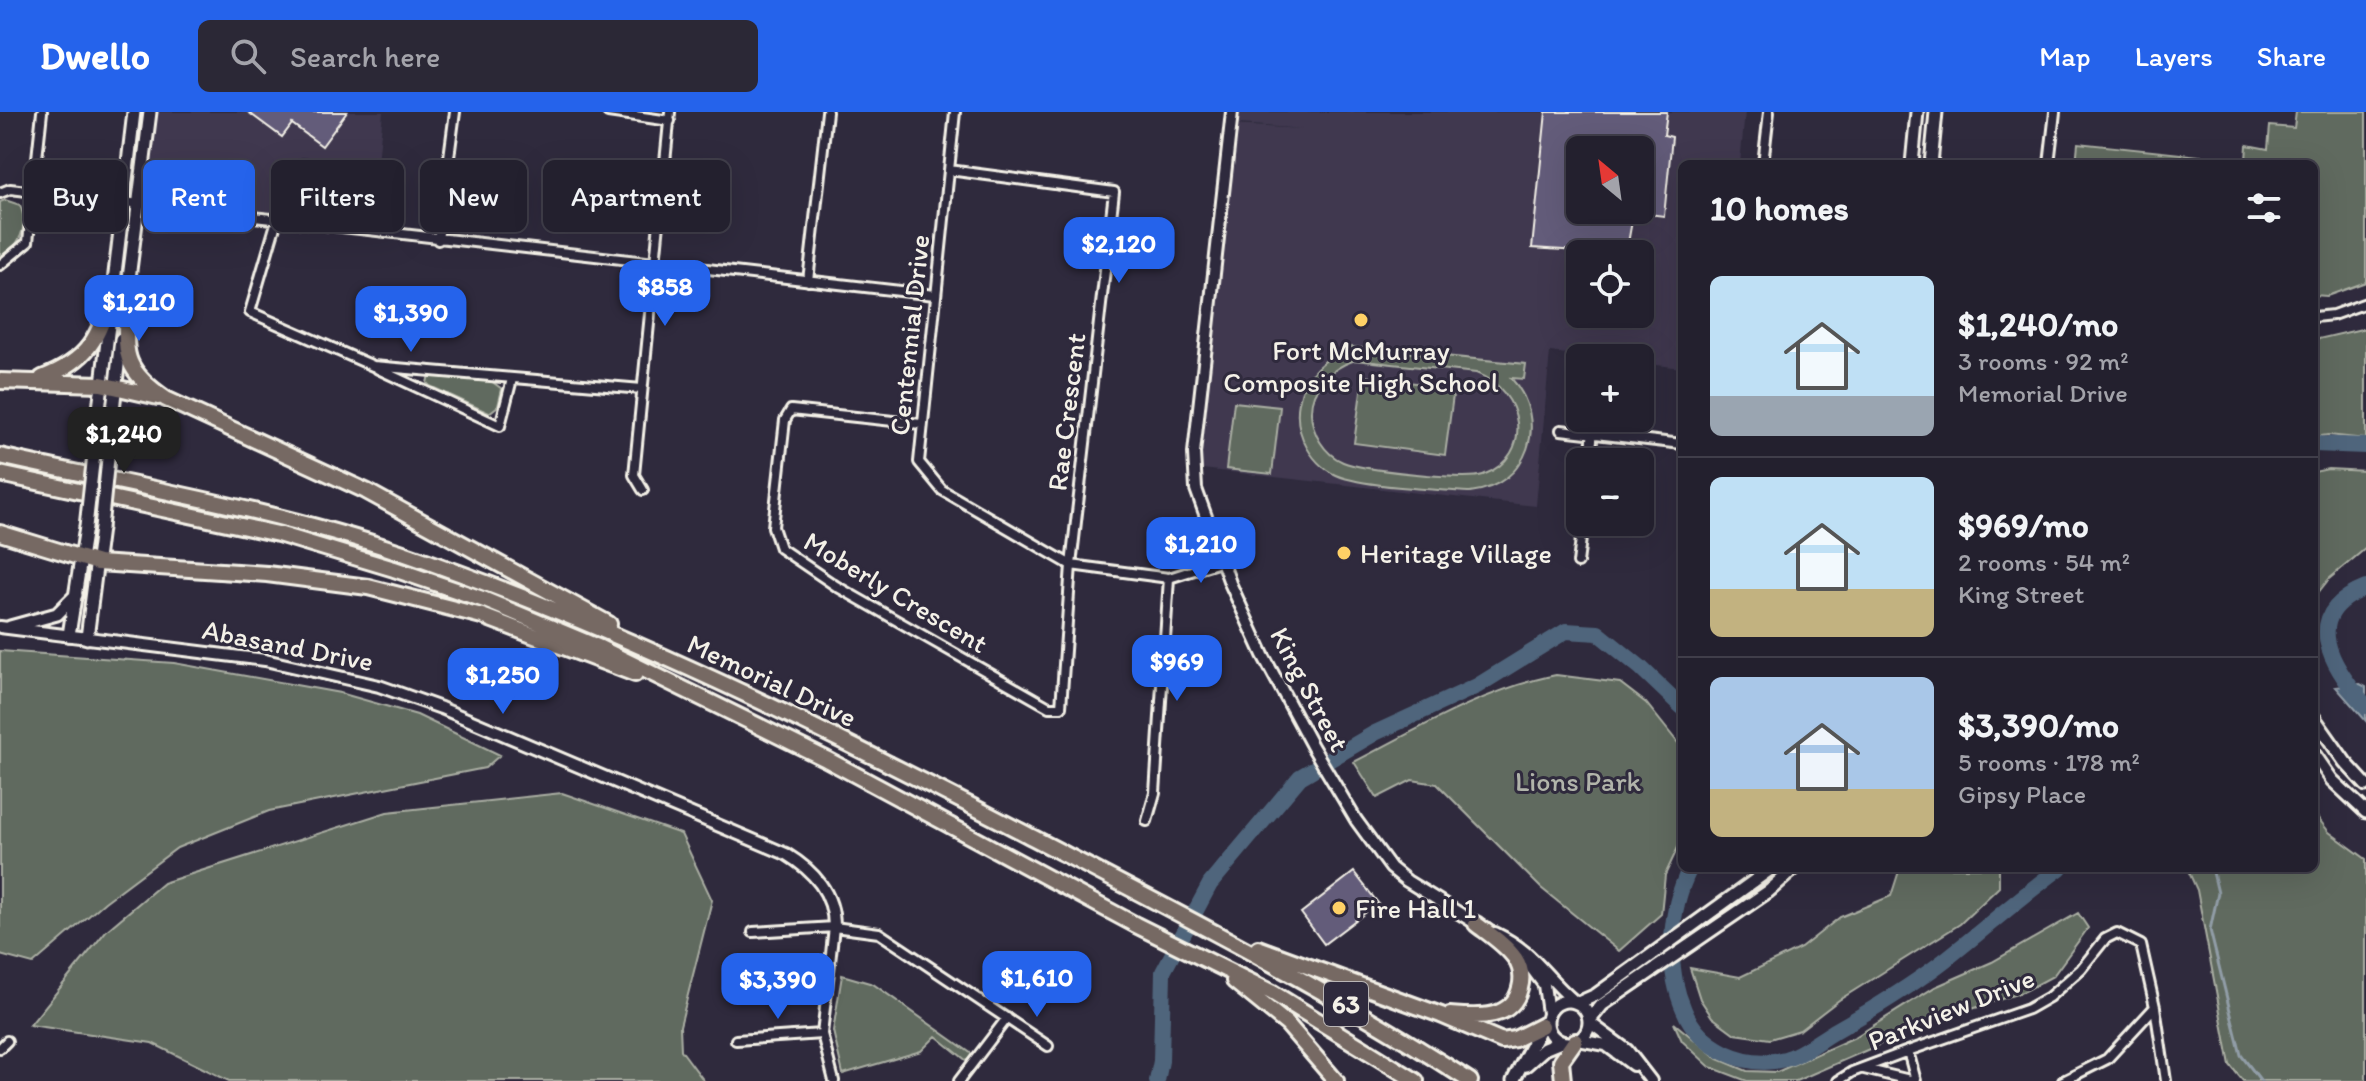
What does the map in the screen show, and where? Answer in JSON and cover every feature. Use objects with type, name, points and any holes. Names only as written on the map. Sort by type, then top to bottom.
[{"type":"highway","points":[[35,381],[66,369],[89,351],[120,292]]},
{"type":"highway","points":[[120,292],[127,356],[133,372],[166,399]]},
{"type":"highway","points":[[0,381],[109,386],[166,399],[366,491],[709,679]]},
{"type":"highway","name":"Memorial Drive","points":[[0,456],[296,522],[396,551],[541,602],[839,738],[1157,902],[1384,1025],[1470,1081]]},
{"type":"highway","name":"Memorial Drive","points":[[0,474],[278,534],[485,600],[600,648],[826,759],[1136,925],[1273,993],[1416,1081]]},
{"type":"highway","points":[[0,533],[90,561],[267,574],[368,587],[482,616],[729,711]]},
{"type":"highway","points":[[1441,1015],[1485,1017],[1507,1008],[1519,992],[1522,974],[1519,965],[1508,949],[1476,924]]},
{"type":"highway","points":[[1218,935],[1441,1015],[1502,1041],[1515,1039],[1545,1018]]},
{"type":"highway","points":[[1208,962],[1287,1024],[1336,1081]]},
{"type":"highway","points":[[1563,1081],[1561,1061],[1572,1041]]},
{"type":"main road","points":[[127,175],[134,112]]},
{"type":"main road","points":[[120,292],[139,204],[150,112]]},
{"type":"main road","points":[[1912,160],[1917,112]]},
{"type":"main road","points":[[1931,160],[1936,112]]},
{"type":"main road","points":[[69,635],[77,594],[101,528],[112,419],[109,386],[120,292],[123,232]]},
{"type":"main road","points":[[87,638],[90,561],[86,527],[98,418],[109,386]]},
{"type":"main road","points":[[5,627],[57,614],[77,594]]},
{"type":"main road","points":[[2318,724],[2366,785]]},
{"type":"main road","points":[[2318,760],[2332,780],[2366,812]]},
{"type":"main road","points":[[1516,1076],[1544,1049],[1572,1041],[1590,1021],[1599,1000],[1767,872]]},
{"type":"main road","points":[[1516,1076],[1545,1018],[1558,1003],[1599,1000],[1748,906],[1790,872]]},
{"type":"main road","points":[[1576,1002],[1590,1021]]},
{"type":"main road","points":[[1545,1018],[1549,1031],[1572,1041]]},
{"type":"street","points":[[37,160],[42,112]]},
{"type":"street","points":[[438,240],[455,112]]},
{"type":"street","points":[[608,112],[670,116],[634,475],[643,490]]},
{"type":"street","points":[[808,281],[827,112]]},
{"type":"street","name":"Centennial Drive","points":[[955,112],[919,462],[942,490],[1071,565],[1169,578],[1223,561]]},
{"type":"street","name":"King Street","points":[[1232,112],[1193,468],[1196,489],[1223,561],[1258,646],[1312,746],[1391,868],[1476,924],[1513,941],[1533,956],[1576,1002]]},
{"type":"street","points":[[1763,160],[1769,112]]},
{"type":"street","points":[[2049,160],[2055,112]]},
{"type":"street","name":"Rae Crescent","points":[[949,170],[1114,192],[1071,565]]},
{"type":"street","points":[[0,193],[10,189],[24,190]]},
{"type":"street","points":[[127,202],[271,219]]},
{"type":"street","points":[[0,265],[28,242],[29,232]]},
{"type":"street","points":[[273,232],[250,312],[500,426],[512,379]]},
{"type":"street","points":[[374,232],[935,295]]},
{"type":"street","points":[[2318,317],[2333,315],[2366,303]]},
{"type":"street","points":[[373,366],[642,389]]},
{"type":"street","name":"Moberly Crescent","points":[[921,424],[791,410],[785,420],[773,527],[780,548],[836,586],[1049,707],[1061,707],[1071,565]]},
{"type":"street","points":[[1561,430],[1678,444]]},
{"type":"street","points":[[1591,448],[1593,433]]},
{"type":"street","points":[[1578,563],[1581,536]]},
{"type":"street","points":[[1147,821],[1155,793],[1169,578]]},
{"type":"street","name":"Abasand Drive","points":[[5,627],[305,667],[379,686],[441,708],[786,854],[806,866],[820,881],[834,910],[834,927]]},
{"type":"street","points":[[834,927],[822,1034],[834,1081]]},
{"type":"street","points":[[753,932],[834,927],[879,933],[1048,1046]]},
{"type":"street","name":"Parkview Drive","points":[[1838,1081],[1862,1068],[2028,1009],[2049,997],[2117,933],[2141,945],[2155,1007]]},
{"type":"street","name":"King Street","points":[[1498,935],[1536,972],[1547,993],[1545,1018]]},
{"type":"street","points":[[2063,1081],[2107,1059],[2155,1007]]},
{"type":"street","points":[[2155,1007],[2166,1081]]},
{"type":"street","points":[[959,1081],[1007,1018]]},
{"type":"street","points":[[1590,1021],[1627,1050],[1651,1081]]},
{"type":"street","points":[[736,1040],[822,1034]]},
{"type":"street","points":[[1572,1041],[1598,1042],[1615,1050],[1651,1081]]},
{"type":"street","points":[[1862,1068],[1915,1081],[1908,1051]]},
{"type":"shaded area","points":[[149,112],[383,112],[378,160],[301,157],[301,160],[271,160],[271,220],[255,218],[255,160],[144,160]]},
{"type":"shaded area","name":"Fort McMurray Composite High School","points":[[1240,112],[1745,112],[1740,160],[1678,160],[1678,368],[1654,365],[1654,344],[1566,344],[1566,354],[1550,352],[1536,506],[1193,468],[1230,125],[1304,129],[1239,124]]},
{"type":"shaded area","points":[[143,167],[143,204],[139,204]]},
{"type":"green space","points":[[2296,112],[2366,112],[2366,282],[2327,296],[2318,295],[2318,160],[2246,160],[2247,145],[2268,149],[2270,126],[2294,128]]},
{"type":"green space","points":[[2078,143],[2237,160],[2076,160]]},
{"type":"green space","points":[[5,200],[20,205],[24,222],[17,243],[0,260],[0,202]]},
{"type":"green space","points":[[2366,328],[2366,439],[2318,436],[2318,339]]},
{"type":"green space","points":[[1351,347],[1526,364],[1524,379],[1511,378],[1523,395],[1531,431],[1519,464],[1507,478],[1490,487],[1470,492],[1369,483],[1331,472],[1313,457],[1302,437],[1299,402],[1311,375]],"holes":[[[1355,360],[1476,373],[1492,381],[1504,393],[1513,407],[1517,423],[1511,453],[1500,466],[1483,475],[1436,476],[1343,462],[1330,454],[1314,428],[1311,413],[1318,386],[1338,368]]]},
{"type":"green space","points":[[429,375],[491,381],[502,389],[498,406],[489,413],[430,386],[427,383]]},
{"type":"green space","points":[[1363,376],[1454,388],[1445,455],[1354,443]]},
{"type":"green space","points":[[1234,402],[1280,407],[1272,474],[1226,469]]},
{"type":"green space","points":[[2318,471],[2366,471],[2366,548],[2329,579],[2318,593]]},
{"type":"green space","points":[[0,651],[174,663],[340,693],[417,715],[500,755],[485,768],[269,811],[177,848],[105,902],[33,964],[0,955]]},
{"type":"green space","name":"Lions Park","points":[[1556,675],[1620,683],[1646,703],[1678,743],[1678,847],[1665,875],[1661,914],[1619,951],[1541,888],[1437,784],[1412,780],[1377,798],[1354,762],[1478,700]]},
{"type":"green space","points":[[562,793],[681,834],[712,900],[680,1026],[681,1050],[704,1081],[229,1081],[152,1043],[30,1025],[106,931],[163,883],[387,812]]},
{"type":"green space","points":[[2318,818],[2329,832],[2366,859],[2366,1081],[2243,1081],[2230,1065],[2197,890],[2189,872],[2318,872]]},
{"type":"green space","points":[[1899,872],[1999,872],[1999,887],[1960,924],[1839,1000],[1800,1030],[1770,1039],[1735,1034],[1712,1017],[1700,999],[1690,968],[1740,977],[1801,948],[1840,917],[1891,896]]},
{"type":"green space","points":[[2078,913],[2088,928],[2053,976],[2025,991],[1922,1026],[1796,1081],[1747,1081],[1710,1067],[1682,1041],[1674,1023],[1718,1059],[1747,1071],[1777,1072],[1855,1037],[1935,987],[1992,962]]},
{"type":"green space","points":[[842,975],[873,984],[972,1054],[967,1061],[936,1036],[921,1051],[843,1074],[833,1031]]},
{"type":"water","points":[[2360,684],[2366,687],[2366,721],[2336,687]]},
{"type":"building","points":[[248,112],[347,112],[322,146],[292,124],[282,137]]},
{"type":"building","points":[[1546,112],[1667,112],[1664,135],[1672,137],[1664,216],[1654,215],[1654,136],[1566,136],[1566,224],[1631,224],[1629,240],[1566,240],[1566,250],[1532,248]]},
{"type":"building","name":"Fire Hall 1","points":[[1354,872],[1378,903],[1324,944],[1301,913]]},
{"type":"waterway","points":[[2318,444],[2366,446]]},
{"type":"waterway","points":[[2366,588],[2345,599],[2332,612],[2327,627],[2333,659],[2366,706]]},
{"type":"waterway","points":[[1157,1081],[1161,1061],[1163,972],[1210,884],[1300,777],[1375,733],[1477,686],[1566,631],[1598,633],[1678,703]]},
{"type":"waterway","points":[[1688,872],[1678,902],[1672,939],[1674,976],[1684,1010],[1691,1024],[1712,1045],[1726,1053],[1755,1061],[1785,1059],[1797,1054],[1902,991],[2055,872]]},
{"type":"waterway","points":[[2213,872],[2218,893],[2210,930],[2241,1055],[2261,1081]]},
{"type":"place","name":"Fort McMurray Composite High School","points":[[1361,320]]},
{"type":"place","name":"Heritage Village","points":[[1344,553]]},
{"type":"place","name":"Fire Hall 1","points":[[1339,908]]}]
